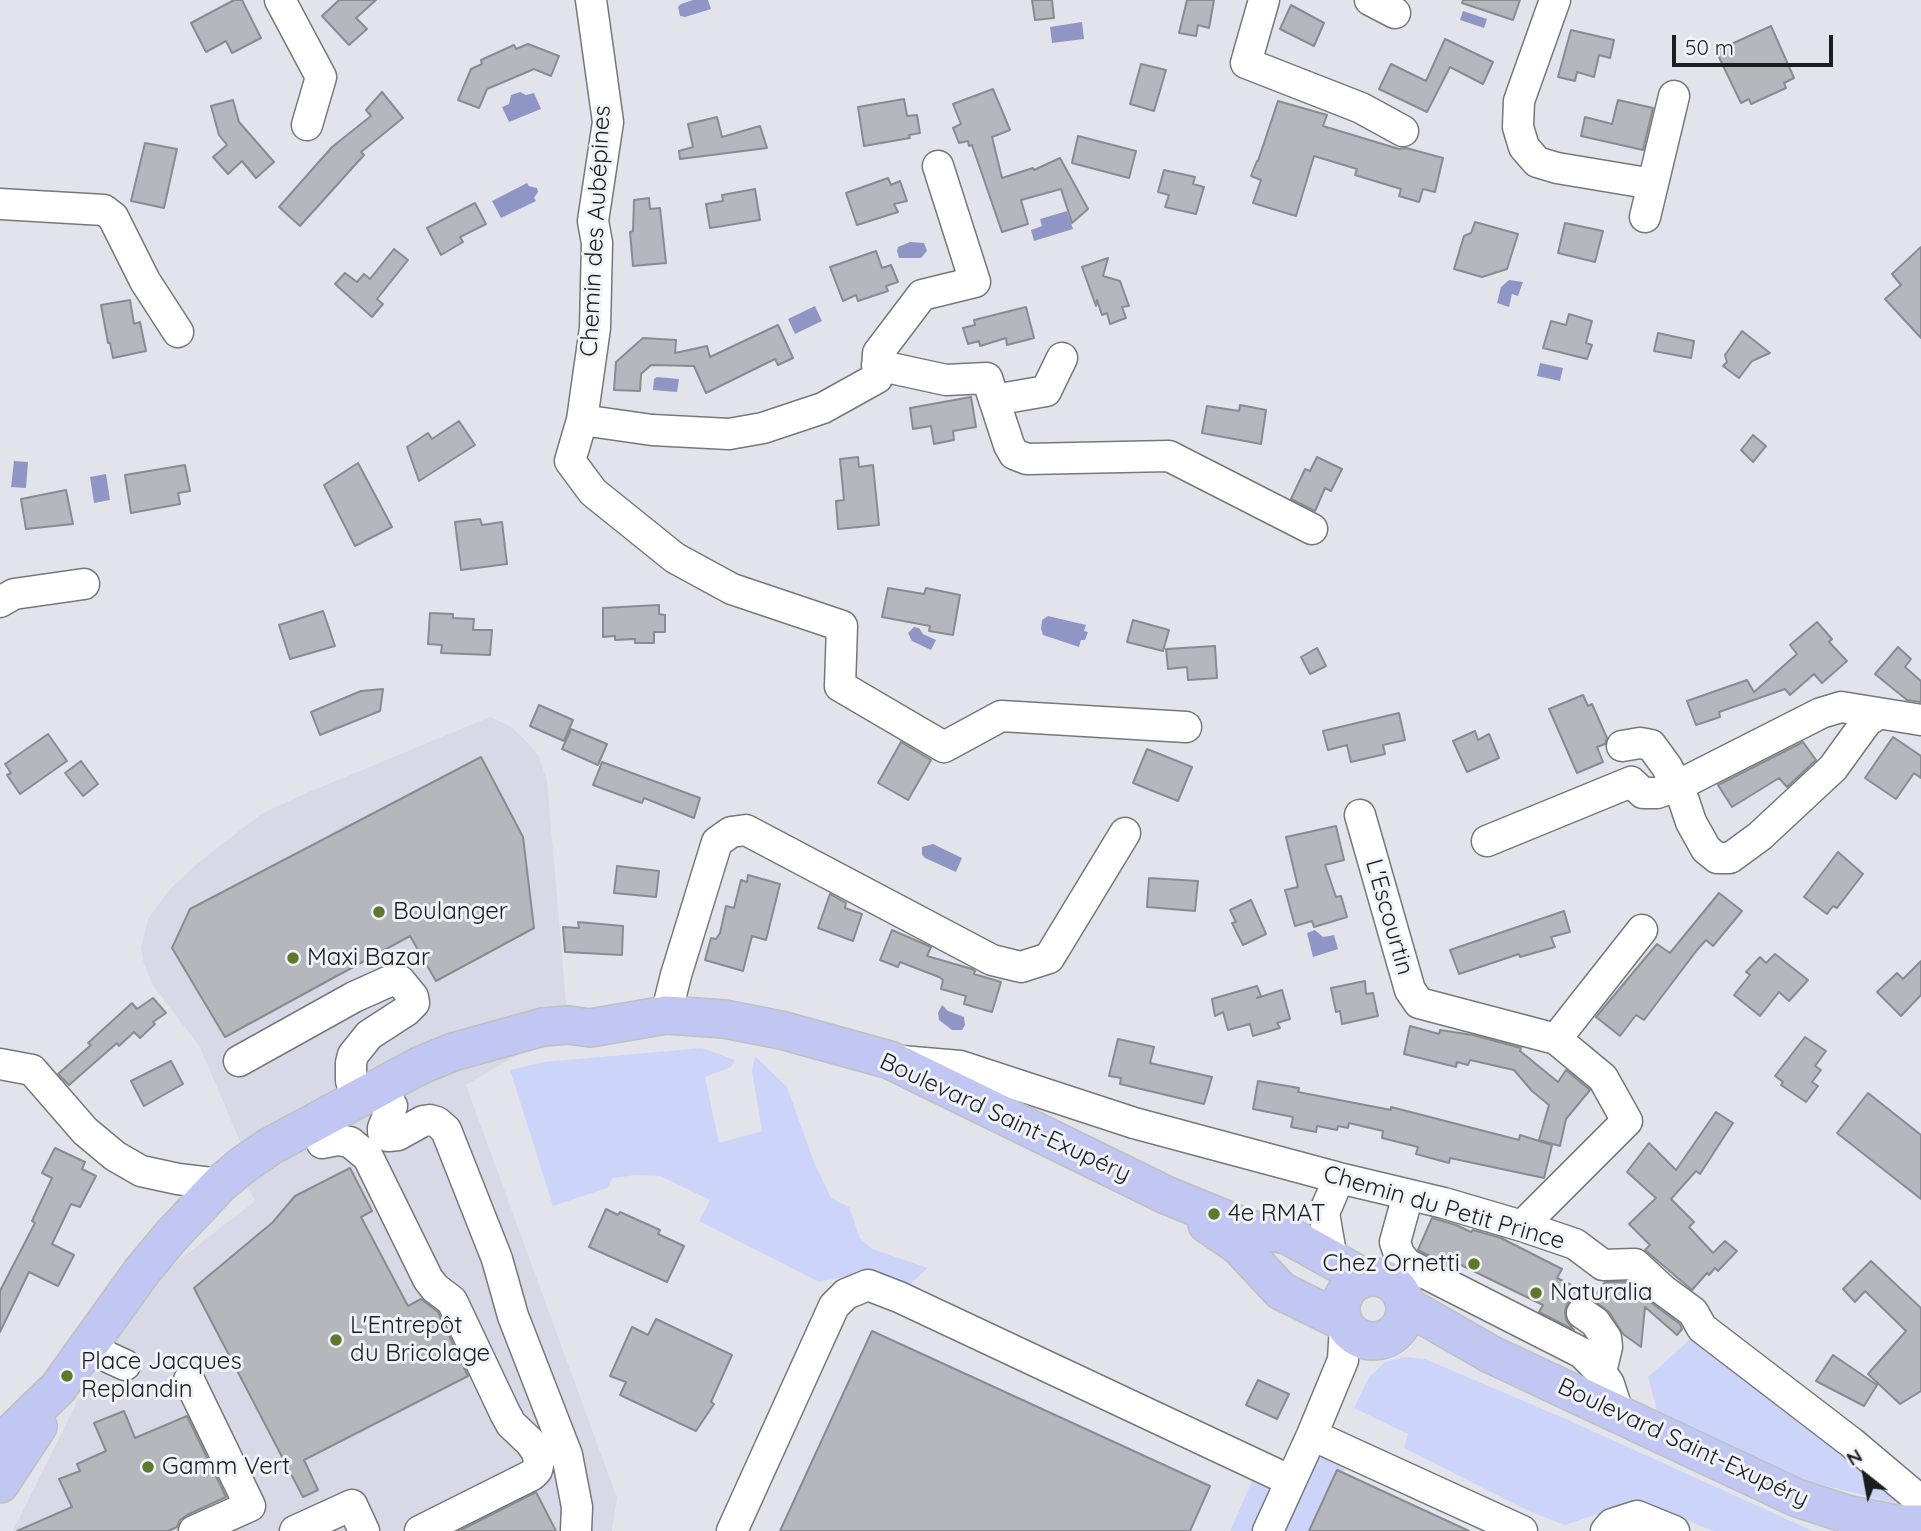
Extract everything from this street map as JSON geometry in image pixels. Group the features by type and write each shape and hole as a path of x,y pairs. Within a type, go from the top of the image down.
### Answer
{"main road":[{"name":"Boulevard Saint-Exupéry","path":"0,1444 58,1388 153,1258 220,1184 270,1146 356,1125 419,1066 453,1052 543,1027 568,1025 590,1028 666,1015 725,1019 770,1028 890,1060 1166,1195 1249,1229 1287,1235 1363,1277 1384,1278 1400,1290 1366,1331"},
{"path":"153,1258 229,1198 356,1125"},
{"name":"Boulevard Saint-Exupéry","path":"1166,1195 1240,1246 1282,1291 1366,1331 1490,1354 1797,1498 1850,1515 1895,1524 1921,1524"},
{"path":"1261,1268 1265,1252 1287,1235"},
{"path":"1363,1277 1346,1289 1340,1310 1366,1331"},
{"path":"0,1484 40,1424 58,1388"}],"street":[{"path":"280,0 321,77 307,125"},
{"name":"Chemin des Aubépines","path":"591,0 608,122 593,221 597,243 596,316 582,420 570,461 593,492 675,558 732,589 842,626 840,686 944,747 1001,716 1186,727"},
{"path":"1264,0 1246,63 1361,108 1403,131"},
{"path":"1555,0 1518,101 1518,127 1524,146 1537,162 1547,165 1653,184"},
{"path":"1645,217 1674,96"},
{"path":"582,420 652,430 729,434 763,428 823,408 877,378 878,352 922,295 975,282 939,166"},
{"path":"0,204 104,210 113,217 145,281 178,332"},
{"path":"994,400 1046,391 1062,358"},
{"path":"877,365 946,380 987,378 1009,446 1014,454 1027,459 1169,456 1312,529"},
{"path":"0,602 14,594 84,584"},
{"path":"1487,841 1631,782 1643,793 1657,793 1677,786 1821,713 1841,707 1921,720"},
{"path":"1622,746 1640,743 1651,745 1677,786 1691,822 1706,849 1717,858 1730,858 1760,836 1833,768 1867,720 1878,713"},
{"name":"L'Escourtin","path":"1360,815 1410,990 1419,1003 1556,1039 1604,1078 1628,1121 1521,1226"},
{"path":"666,1015 717,842 731,832 747,830 992,960 1021,967 1049,958 1125,833"},
{"path":"1556,1039 1642,930"},
{"path":"239,1060 354,997 392,980 400,981 413,997 414,1003 406,1011 369,1035 353,1055 350,1072 356,1125 429,1279 435,1288 452,1301 505,1413 511,1424 530,1442 539,1461 537,1470 532,1475 420,1531"},
{"name":"Chemin du Petit Prince","path":"890,1060 960,1066 1134,1123 1521,1226 1575,1244 1604,1265 1635,1264 1663,1290 1693,1312 1702,1328 1853,1443 1921,1501"},
{"path":"0,1064 32,1070 85,1131 115,1156 141,1171 220,1184"},
{"path":"356,1125 383,1128 383,1132 388,1136 398,1135 430,1120 438,1122 446,1130 497,1259 513,1315 543,1395 558,1428 572,1475 577,1507 576,1531"},
{"path":"1332,1259 1324,1213 1339,1178"},
{"path":"1408,1195 1395,1242 1399,1254 1407,1264 1582,1353 1609,1384 1619,1415"},
{"path":"1287,1235 1324,1213"},
{"path":"732,1531 834,1306 846,1294 868,1285 899,1297 1291,1481"},
{"path":"1582,1314 1595,1322 1606,1338 1607,1347 1601,1372"},
{"path":"1268,1531 1312,1435 1366,1331"},
{"path":"86,1347 125,1365"},
{"path":"189,1380 250,1506 194,1531"},
{"path":"505,1413 543,1395"},
{"path":"1312,1435 1522,1531"},
{"path":"295,1531 352,1505 364,1531"},
{"path":"1606,1531 1612,1524 1637,1516 1674,1531"}],"shaded area":[{"path":"693,0 708,0 711,9 680,16 678,7"},
{"path":"1463,11 1487,19 1484,28 1460,20"},
{"path":"1082,22 1084,39 1052,43 1050,27"},
{"path":"520,92 526,95 534,93 541,109 509,122 502,107 509,104 511,95"},
{"path":"527,183 537,188 538,192 534,198 536,201 501,218 492,201"},
{"path":"1067,211 1073,229 1034,241 1031,230 1042,226 1040,219"},
{"path":"910,242 924,243 927,251 921,258 899,258 898,247"},
{"path":"1509,280 1523,282 1518,296 1512,294 1509,307 1497,303 1501,287"},
{"path":"815,306 822,321 795,334 788,319"},
{"path":"1540,363 1563,368 1560,381 1537,376"},
{"path":"654,379 679,379 677,392 653,390"},
{"path":"14,461 28,462 26,488 11,487"},
{"path":"106,474 110,500 94,503 90,477"},
{"path":"1048,616 1086,625 1084,631 1088,632 1085,640 1081,640 1079,647 1043,635 1042,620"},
{"path":"914,627 936,640 931,650 912,641 908,633"},
{"path":"490,717 510,726 524,739 539,756 547,781 568,1025 466,1085 617,1498 612,1531 13,1531 82,1392 156,1278 255,1201 234,1160 242,1146 200,1047 154,987 144,964 141,948 148,919 170,889 199,862 261,814"},
{"path":"933,844 962,858 956,872 922,855 922,847"},
{"path":"1315,930 1323,937 1334,935 1338,949 1313,957 1307,933"},
{"path":"942,1005 948,1011 964,1017 965,1025 962,1030 952,1030 939,1020 938,1013"},
{"path":"702,1048 735,1060 731,1067 705,1077 719,1143 762,1131 752,1071 755,1056 787,1087 814,1162 831,1198 849,1207 860,1238 872,1249 928,1268 907,1287 881,1273 862,1273 819,1282 699,1221 710,1200 660,1176 613,1178 607,1188 553,1206 510,1070 544,1062"},
{"path":"1696,1334 1866,1476 1893,1489 1895,1503 1814,1483 1787,1473 1657,1411 1648,1377"},
{"path":"1405,1357 1425,1359 1566,1419 1813,1531 1713,1531 1651,1506 1634,1505 1612,1509 1565,1525 1533,1513 1404,1448 1408,1434 1354,1408 1369,1377 1385,1362"},
{"path":"1319,1450 1350,1456 1343,1473 1336,1470 1309,1531 1275,1531"},
{"path":"1258,1476 1272,1482 1252,1531 1230,1531 1252,1481"}],"building":[{"path":"234,0 242,0 261,38 232,53 226,41 206,52 191,23"},
{"path":"339,0 376,0 356,18 367,29 349,45 322,16"},
{"path":"1032,0 1052,0 1054,18 1035,20"},
{"path":"1187,0 1214,0 1209,28 1198,25 1196,36 1179,33"},
{"path":"1463,0 1520,0 1513,20 1462,3"},
{"path":"1291,5 1324,23 1314,46 1280,29"},
{"path":"1771,26 1794,78 1784,83 1786,88 1751,104 1749,99 1741,103 1716,51"},
{"path":"1571,30 1614,40 1610,58 1599,55 1594,77 1577,72 1575,81 1558,77"},
{"path":"1445,39 1493,62 1483,84 1450,67 1427,112 1379,89 1391,64 1426,81"},
{"path":"528,44 559,56 551,76 534,69 487,89 479,108 458,100 471,69 482,64 481,60 514,45 516,49"},
{"path":"1141,64 1166,70 1154,111 1130,104"},
{"path":"993,89 1010,130 992,137 1002,178 1033,168 1034,170 1060,158 1088,209 1072,223 1061,189 1021,200 1028,224 1002,232 972,145 969,146 968,141 959,143 953,128 961,124 953,104"},
{"path":"382,92 403,118 361,152 364,155 300,226 279,207 332,147 371,116 366,110"},
{"path":"904,99 907,116 917,115 920,133 909,135 910,138 864,146 858,107"},
{"path":"233,100 239,122 274,162 256,178 242,161 228,174 213,157 227,145 219,135 211,106"},
{"path":"1618,100 1653,108 1643,150 1581,136 1585,117 1612,124"},
{"path":"1278,101 1327,115 1323,126 1399,149 1406,148 1443,158 1435,192 1423,189 1419,202 1399,196 1401,189 1355,175 1357,169 1314,156 1296,216 1253,203 1261,180 1251,176"},
{"path":"717,117 722,137 760,126 767,148 680,159 679,151 693,147 688,124"},
{"path":"1078,136 1136,151 1129,178 1072,163"},
{"path":"145,143 177,149 164,208 131,201"},
{"path":"1164,170 1195,177 1193,184 1204,187 1196,214 1165,207 1169,195 1158,192"},
{"path":"888,178 891,185 900,181 907,201 894,204 898,212 857,225 846,193"},
{"path":"755,189 760,220 710,228 706,204 723,201 722,195"},
{"path":"649,198 650,209 660,208 666,263 633,266 630,232 633,231 634,200"},
{"path":"475,203 486,224 460,237 463,242 441,255 427,228"},
{"path":"1475,222 1518,234 1507,269 1482,277 1454,269 1464,236 1471,233"},
{"path":"1565,223 1603,231 1595,262 1558,253"},
{"path":"1921,247 1921,338 1885,299 1901,285 1892,274"},
{"path":"394,249 408,260 377,299 383,304 372,317 335,284 345,273 357,282 364,274 370,279"},
{"path":"876,251 882,268 891,265 898,282 886,286 888,291 858,301 856,295 843,301 830,267"},
{"path":"1108,258 1103,276 1120,281 1129,306 1122,307 1126,318 1110,324 1107,313 1102,315 1097,300 1096,306 1082,267"},
{"path":"130,300 134,324 140,322 146,351 113,358 101,305"},
{"path":"1026,307 1034,338 1007,345 1006,338 980,346 979,341 968,344 963,328 975,325 974,320"},
{"path":"1569,314 1592,321 1586,343 1592,345 1587,359 1543,348 1551,321 1566,325"},
{"path":"778,325 793,358 778,365 775,359 706,393 694,366 651,365 641,374 640,391 614,390 616,362 643,338 676,340 675,353 707,346 710,357"},
{"path":"1742,331 1770,353 1752,361 1739,378 1723,366 1727,362 1725,355"},
{"path":"1658,333 1694,341 1691,358 1654,351"},
{"path":"971,397 976,427 953,431 954,440 934,444 931,426 913,429 910,408"},
{"path":"1240,405 1266,410 1261,444 1202,433 1207,406 1239,411"},
{"path":"459,421 475,445 419,481 407,447 428,433 432,439"},
{"path":"1753,435 1766,446 1753,462 1741,450"},
{"path":"858,457 859,467 873,465 879,525 838,529 836,501 844,500 840,459"},
{"path":"1317,457 1342,469 1331,491 1325,488 1315,511 1291,499 1305,469 1310,471"},
{"path":"358,463 392,527 355,546 324,485"},
{"path":"185,465 190,491 178,493 180,504 131,513 125,475"},
{"path":"66,490 73,524 26,529 21,499"},
{"path":"480,519 482,525 502,522 507,564 461,570 455,522"},
{"path":"888,588 924,594 926,588 960,595 953,635 929,631 930,626 882,617"},
{"path":"659,605 659,614 665,615 665,632 654,632 654,643 635,643 635,639 615,640 615,636 603,637 603,608"},
{"path":"323,611 335,646 290,659 279,625"},
{"path":"430,613 453,614 453,618 474,619 473,630 492,630 490,655 441,653 442,645 428,644"},
{"path":"1133,620 1169,630 1163,651 1127,642"},
{"path":"1817,622 1832,639 1829,642 1847,661 1822,683 1814,674 1790,695 1785,689 1719,712 1720,717 1696,725 1687,701 1747,680 1754,692 1797,654 1790,645"},
{"path":"1215,646 1217,678 1188,680 1187,667 1168,669 1166,649"},
{"path":"1898,647 1911,659 1905,667 1921,681 1921,702 1907,700 1875,674"},
{"path":"1317,648 1326,666 1310,674 1301,657"},
{"path":"383,689 380,711 320,735 311,712 361,691"},
{"path":"1583,695 1588,706 1592,704 1607,738 1605,744 1597,747 1603,762 1577,773 1549,709"},
{"path":"539,705 573,720 564,741 530,726"},
{"path":"1399,713 1405,740 1383,745 1385,754 1351,762 1347,745 1328,750 1323,731"},
{"path":"571,729 607,744 598,765 562,749"},
{"path":"1475,731 1478,740 1489,734 1499,758 1467,772 1453,741"},
{"path":"48,734 67,761 20,794 7,775 11,773 5,764"},
{"path":"1893,737 1921,756 1921,778 1914,773 1896,799 1865,778"},
{"path":"901,742 931,760 908,800 878,783"},
{"path":"1803,742 1816,760 1787,787 1779,778 1732,807 1718,785"},
{"path":"1147,749 1192,767 1178,801 1133,783"},
{"path":"481,757 523,837 534,928 436,981 410,936 225,1037 172,948 190,909"},
{"path":"81,761 98,784 83,796 65,773"},
{"path":"602,762 700,798 694,818 644,798 642,803 593,785"},
{"path":"1336,826 1344,860 1325,865 1336,897 1341,896 1347,917 1314,927 1312,921 1295,926 1285,890 1298,887 1286,837"},
{"path":"1838,852 1863,874 1837,908 1833,906 1827,914 1804,897"},
{"path":"617,866 659,871 656,897 614,893"},
{"path":"748,875 780,884 766,940 752,936 743,971 705,960 711,938 716,939 720,933 726,906 734,908 741,880 747,882"},
{"path":"1149,878 1198,881 1195,911 1147,907"},
{"path":"1719,893 1742,911 1713,946 1706,940 1697,950 1644,1020 1636,1015 1620,1036 1596,1017 1657,944 1670,953"},
{"path":"830,894 846,903 845,908 862,914 853,941 818,928"},
{"path":"1251,900 1266,934 1243,945 1232,923 1236,922 1230,910"},
{"path":"1564,911 1570,932 1551,937 1555,947 1520,957 1519,954 1459,974 1450,950"},
{"path":"578,922 623,926 622,955 565,952 563,927 579,928"},
{"path":"892,930 931,947 927,956 972,969 974,974 1001,982 992,1012 964,1004 966,996 941,989 943,980 939,977 900,962 898,967 880,960"},
{"path":"1775,954 1808,980 1789,1001 1779,992 1760,1016 1734,995 1750,975 1746,972 1760,957 1766,963"},
{"path":"1921,961 1921,995 1901,1016 1877,992 1897,973 1903,979"},
{"path":"1365,981 1366,994 1373,993 1378,1016 1342,1024 1340,1011 1336,1012 1331,988"},
{"path":"1257,986 1261,996 1257,998 1282,990 1290,1019 1277,1023 1280,1028 1253,1036 1250,1024 1228,1030 1223,1012 1215,1016 1212,999"},
{"path":"153,998 166,1013 153,1022 155,1024 140,1038 134,1032 119,1046 117,1043 69,1085 58,1074 132,1003 137,1009"},
{"path":"1410,1026 1439,1034 1440,1030 1473,1035 1521,1048 1520,1051 1558,1082 1566,1070 1590,1090 1566,1119 1560,1146 1539,1140 1549,1105 1532,1091 1514,1070 1470,1060 1468,1065 1457,1062 1456,1067 1404,1054"},
{"path":"1805,1037 1826,1051 1815,1066 1821,1070 1812,1082 1818,1086 1806,1102 1781,1085 1783,1082 1775,1076"},
{"path":"1118,1039 1154,1047 1150,1063 1212,1077 1204,1104 1120,1084 1121,1078 1109,1076"},
{"path":"171,1061 183,1084 144,1106 131,1081"},
{"path":"1258,1081 1299,1088 1298,1092 1391,1110 1391,1107 1519,1140 1520,1135 1552,1145 1544,1178 1450,1158 1449,1163 1416,1154 1418,1147 1382,1138 1383,1131 1349,1123 1348,1128 1338,1126 1337,1130 1317,1126 1316,1132 1291,1127 1293,1117 1253,1109"},
{"path":"1868,1093 1921,1135 1921,1199 1837,1133"},
{"path":"1716,1112 1733,1123 1700,1174 1696,1171 1671,1199 1694,1222 1689,1227 1713,1253 1725,1241 1737,1251 1718,1271 1715,1268 1709,1275 1707,1273 1692,1290 1645,1250 1650,1245 1629,1224 1656,1198 1627,1172 1649,1143 1676,1170"},
{"path":"55,1148 85,1162 82,1169 96,1176 80,1207 71,1204 52,1244 74,1255 58,1286 29,1272 0,1332 0,1291 35,1223 32,1221 52,1178 42,1173"},
{"name":"L'Entrepôt du Bricolage","path":"350,1168 372,1211 361,1217 408,1306 421,1299 438,1312 468,1376 304,1460 318,1490 303,1497 194,1288 273,1222 295,1196"},
{"path":"606,1209 618,1215 620,1212 660,1230 658,1234 684,1246 667,1282 589,1247"},
{"path":"1432,1218 1471,1232 1473,1230 1501,1238 1562,1269 1557,1278 1592,1295 1590,1298 1575,1297 1567,1304 1566,1320 1574,1330 1539,1312 1543,1305 1459,1264 1456,1269 1418,1250"},
{"path":"1871,1261 1921,1308 1921,1391 1900,1404 1868,1374 1906,1331 1865,1291 1855,1302 1843,1289"},
{"path":"1605,1282 1628,1282 1680,1324 1682,1329 1677,1335 1645,1307 1641,1347 1623,1334 1609,1312 1592,1299"},
{"path":"656,1319 732,1355 711,1402 714,1404 696,1431 620,1395 626,1382 610,1376 632,1327 648,1335"},
{"path":"872,1331 1210,1486 1190,1531 780,1531"},
{"path":"1833,1355 1877,1385 1864,1406 1816,1381"},
{"path":"1258,1380 1289,1394 1277,1419 1246,1405"},
{"name":"Gamm Vert","path":"124,1411 135,1438 187,1416 226,1497 187,1515 180,1520 177,1527 168,1531 17,1531 72,1507 59,1479 80,1471 77,1464 106,1451 94,1423"},
{"path":"1337,1470 1469,1531 1309,1531"},
{"path":"536,1492 556,1531 459,1531"}],"place":[{"name":"Boulanger","path":"379,912"},
{"name":"Maxi Bazar","path":"293,958"},
{"name":"4e RMAT","path":"1214,1214"},
{"name":"Chez Ornetti","path":"1474,1264"},
{"name":"Naturalia","path":"1536,1293"},
{"name":"L'Entrepôt du Bricolage","path":"336,1340"},
{"name":"Place Jacques Replandin","path":"67,1376"},
{"name":"Gamm Vert","path":"148,1467"}]}
